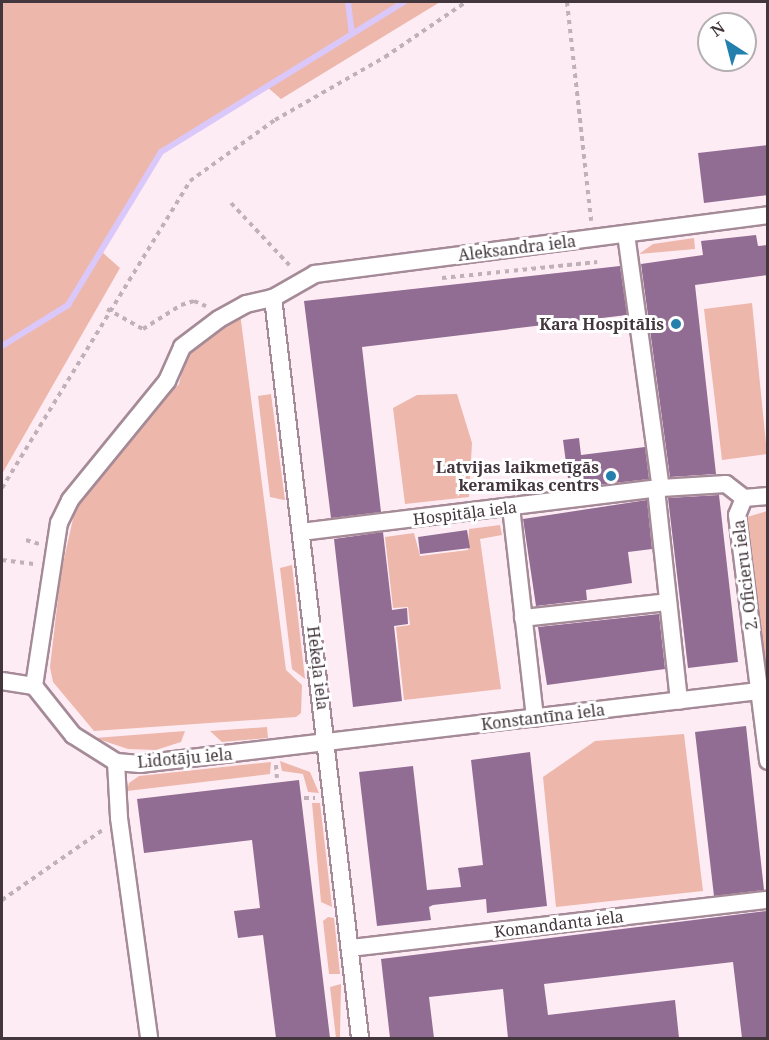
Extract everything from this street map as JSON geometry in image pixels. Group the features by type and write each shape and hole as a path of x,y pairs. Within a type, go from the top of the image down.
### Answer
{"street":[{"name":"Aleksandra iela","path":"34,686 59,523 70,500 167,381 182,347 219,319 246,304 273,298 315,274 768,215"},
{"path":"626,234 659,489 679,701"},
{"name":"Hekeļa iela","path":"273,298 360,1038"},
{"name":"Hospitāļa iela","path":"301,532 659,489 726,484 744,498"},
{"path":"744,498 768,496"},
{"name":"2. Oficieru iela","path":"744,498 737,515 768,761"},
{"path":"512,507 535,718"},
{"path":"523,618 668,602"},
{"path":"2,681 34,686"},
{"name":"Lidotāju iela","path":"34,686 73,735 116,762 140,764 327,743"},
{"name":"Konstantīna iela","path":"327,743 759,691"},
{"path":"116,762 119,818 149,1038"},
{"name":"Komandanta iela","path":"351,948 768,900"}],"path":[{"path":"2,488 108,309 190,181 209,163 385,57 466,2"},
{"path":"567,2 593,239"},
{"path":"231,203 286,258 299,282"},
{"path":"430,279 597,262"},
{"path":"108,309 143,328 194,301 219,319"},
{"path":"2,560 30,562"},
{"path":"275,761 277,778"},
{"path":"2,900 119,818"}],"shaded area":[{"path":"2,2 440,2 281,99 266,86 161,152 102,252 120,268 2,474"},
{"path":"694,238 695,249 639,254 653,244"},
{"path":"752,303 767,454 722,460 704,309"},
{"path":"240,313 286,670 302,685 301,713 296,717 94,731 53,682 50,667 61,572 75,510 102,462 179,384 186,354"},
{"path":"271,394 285,500 270,497 258,396"},
{"path":"457,394 472,443 469,497 405,504 393,408 417,395"},
{"path":"767,511 767,700 744,525 747,517"},
{"path":"500,525 502,535 480,539 501,689 404,700 396,627 410,625 408,607 393,608 385,537 414,533 420,556 468,550 469,529"},
{"path":"292,565 305,679 292,669 280,568"},
{"path":"267,727 268,738 222,742 210,731"},
{"path":"185,731 181,742 156,750 128,749 95,738"},
{"path":"684,734 703,891 556,907 543,777 595,741"},
{"path":"280,761 310,772 319,793 308,792 303,774 282,771"},
{"path":"271,762 270,774 127,791 129,783 139,776"},
{"path":"312,803 320,803 332,907 321,902"},
{"path":"328,917 334,918 340,974 329,974 323,921"},
{"path":"341,984 340,1038 336,1038 330,987"}],"building":[{"path":"768,145 768,195 704,203 698,153"},
{"name":"Kara Hospitālis","path":"756,235 758,246 768,245 768,275 695,285 716,474 670,477 641,264 703,255 701,241"},
{"path":"620,266 627,315 362,347 381,512 331,518 304,301"},
{"path":"579,438 581,455 645,447 649,479 580,487 579,477 568,478 563,440"},
{"path":"719,495 738,662 688,668 668,498"},
{"path":"647,500 652,549 628,552 632,583 586,590 587,600 536,606 523,519"},
{"path":"467,530 470,548 420,554 418,537"},
{"path":"383,532 392,610 407,608 408,624 394,626 402,701 353,707 334,539"},
{"path":"659,614 665,669 547,685 538,627"},
{"path":"746,726 764,890 714,896 695,732"},
{"path":"530,752 547,906 487,913 486,899 433,905 429,907 431,920 377,926 359,772 413,766 427,890 461,887 458,868 483,865 471,760"},
{"path":"299,780 330,1038 276,1038 263,935 238,938 234,911 260,908 252,840 144,853 137,799"},
{"path":"767,911 768,1038 742,1038 733,962 544,984 548,1015 675,1000 679,1038 508,1038 503,989 429,997 434,1038 390,1038 381,959"}],"waterway":[{"path":"348,2 352,33"},
{"path":"2,346 68,305 161,152 404,2"}],"place":[{"name":"Kara Hospitālis","path":"676,324"},
{"name":"Latvijas laikmetīgās keramikas centrs","path":"611,476"}]}
